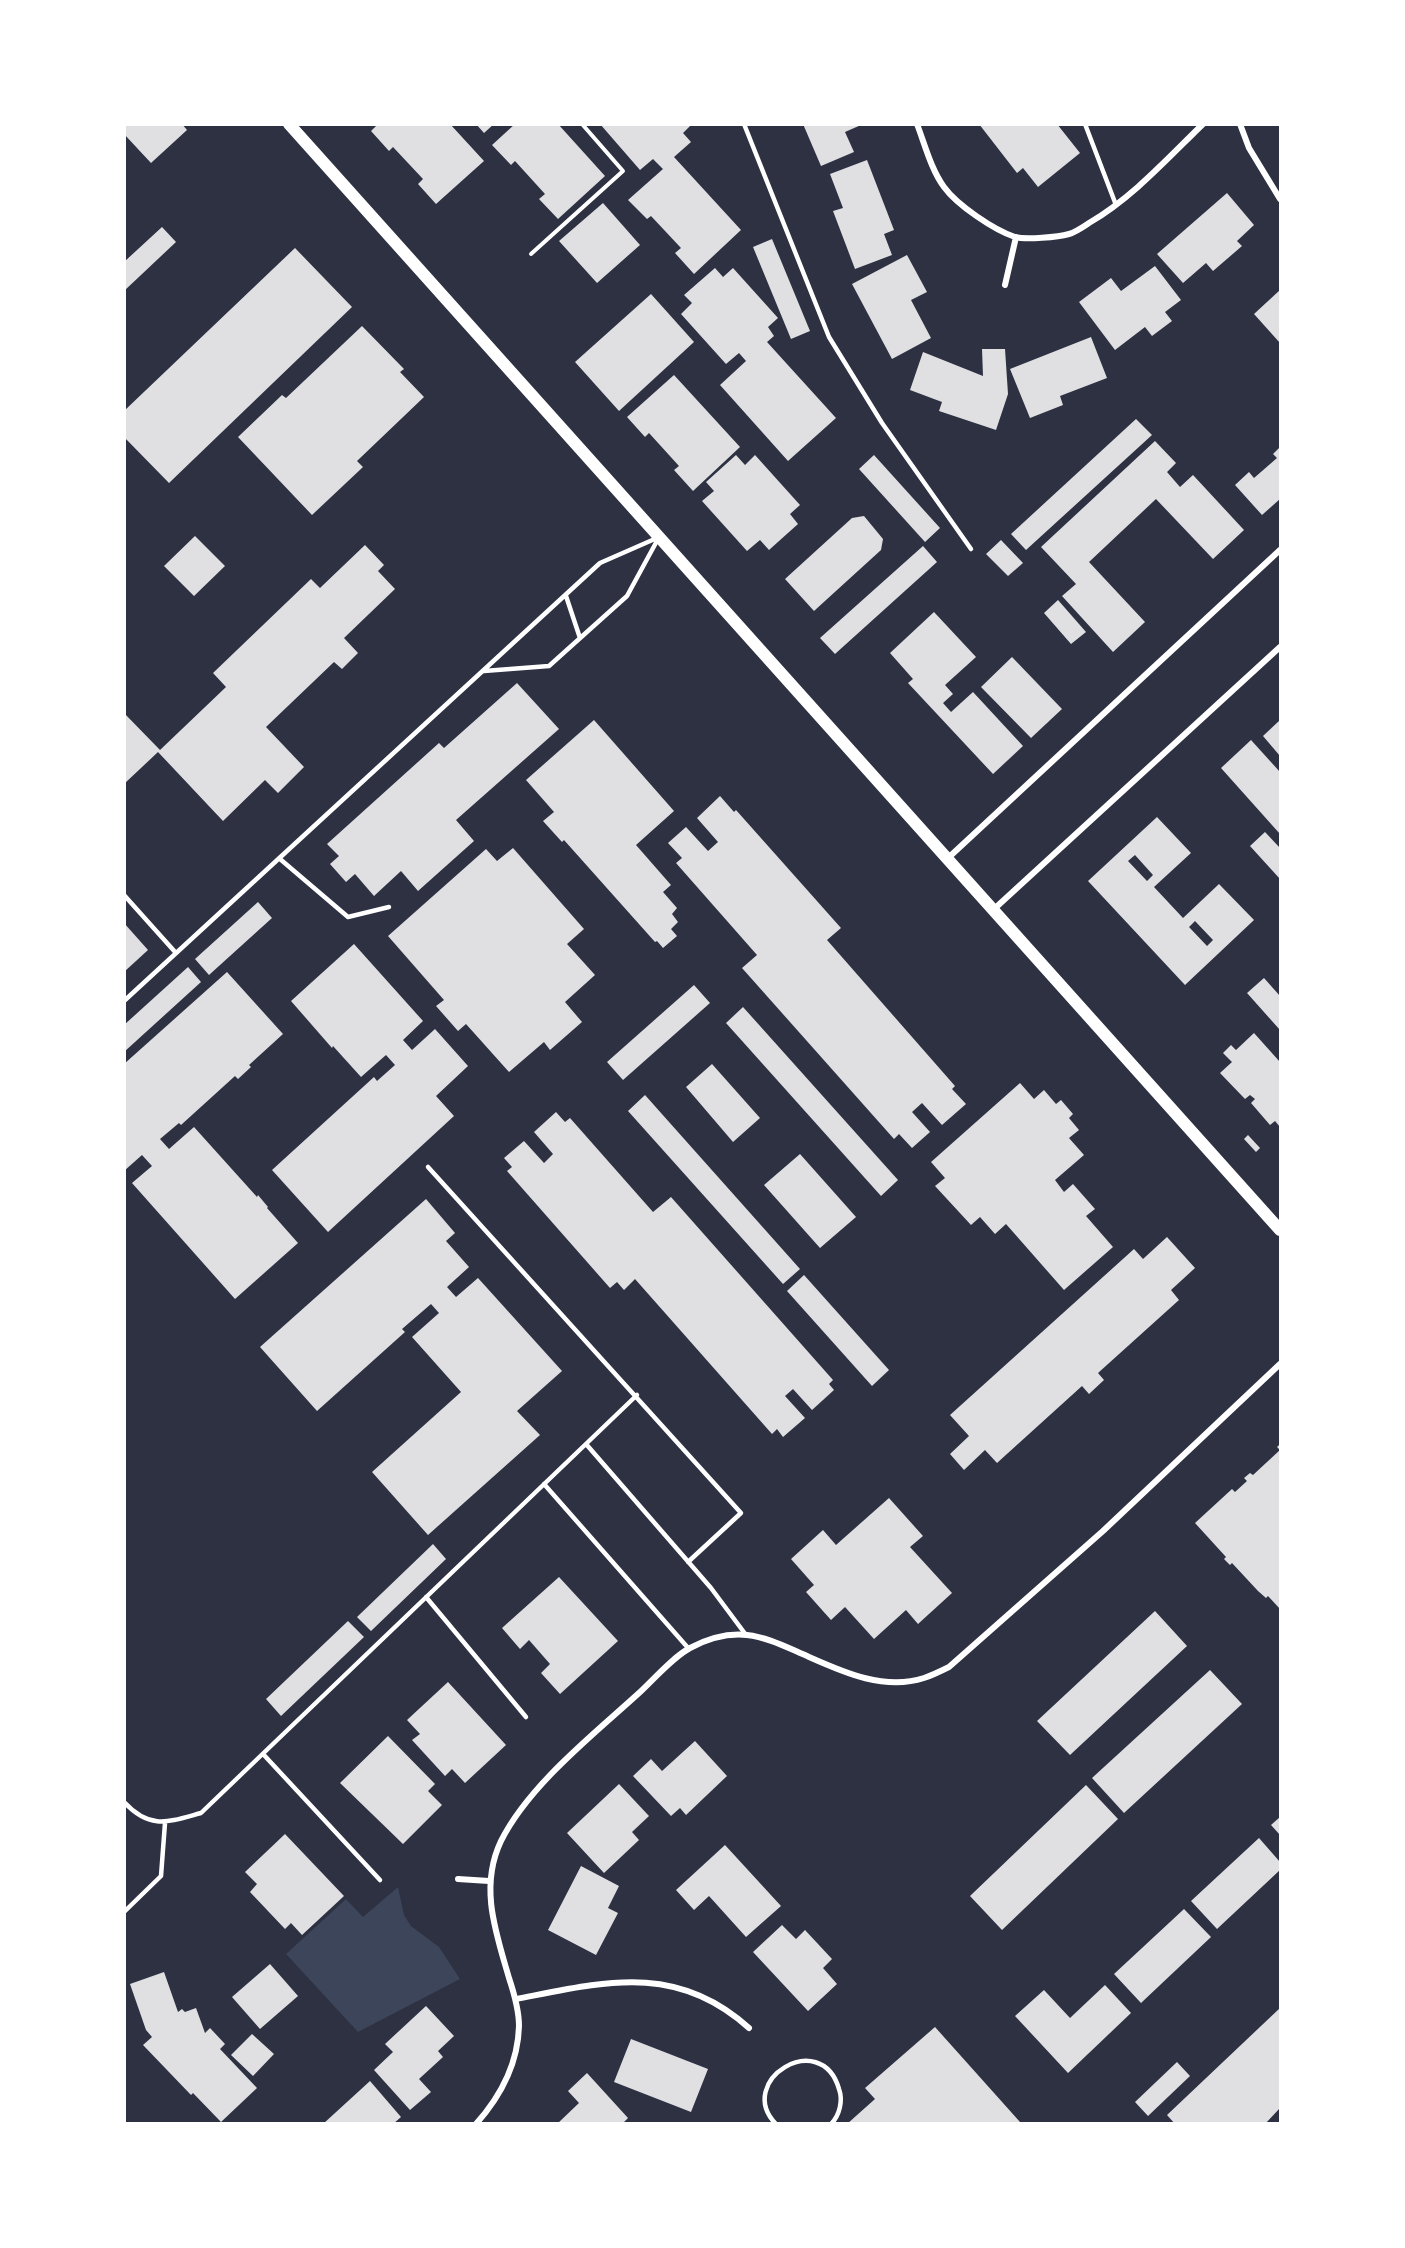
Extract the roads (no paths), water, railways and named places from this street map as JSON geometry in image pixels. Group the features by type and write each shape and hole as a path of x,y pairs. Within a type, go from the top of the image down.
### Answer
{"main road":[{"path":"289,124 1281,1230"}],"street":[{"path":"917,124 932,164 944,187 961,205 986,222 1016,237 1070,234 1116,205 1203,124"},
{"path":"1240,124 1249,148 1281,199"},
{"path":"1005,285 1016,237"},
{"path":"947,859 1281,550"},
{"path":"993,910 1281,647"},
{"path":"476,2124 501,2090 515,2059 519,2026 516,1999 491,1913 489,1881 500,1843 536,1790 688,1649 716,1638 746,1635 770,1640 846,1672 872,1680 898,1682 923,1678 949,1667 969,1652 1103,1531 1281,1364"},
{"path":"458,1879 489,1881"},
{"path":"516,1999 601,1983 669,1984 699,1994 725,2008 749,2028"}],"lane":[{"path":"744,124 828,337 882,423 971,549"},
{"path":"1085,124 1116,205"},
{"path":"125,999 600,563 659,537"},
{"path":"484,671 549,666 627,596 659,537"},
{"path":"566,596 580,638"},
{"path":"279,859 348,917 389,907"},
{"path":"124,896 176,953"},
{"path":"428,1167 637,1395 741,1513 688,1562"},
{"path":"124,1802 137,1815 165,1823 201,1813 637,1395"},
{"path":"586,1444 688,1562 746,1635"},
{"path":"544,1484 688,1649"},
{"path":"426,1597 526,1717"},
{"path":"262,1754 380,1880"},
{"path":"124,1912 161,1876 165,1823"},
{"path":"767,2124 774,2121 766,2105 766,2091 772,2077 783,2067 797,2061 811,2061 825,2067 835,2078 840,2091 840,2106 831,2124"}]}
